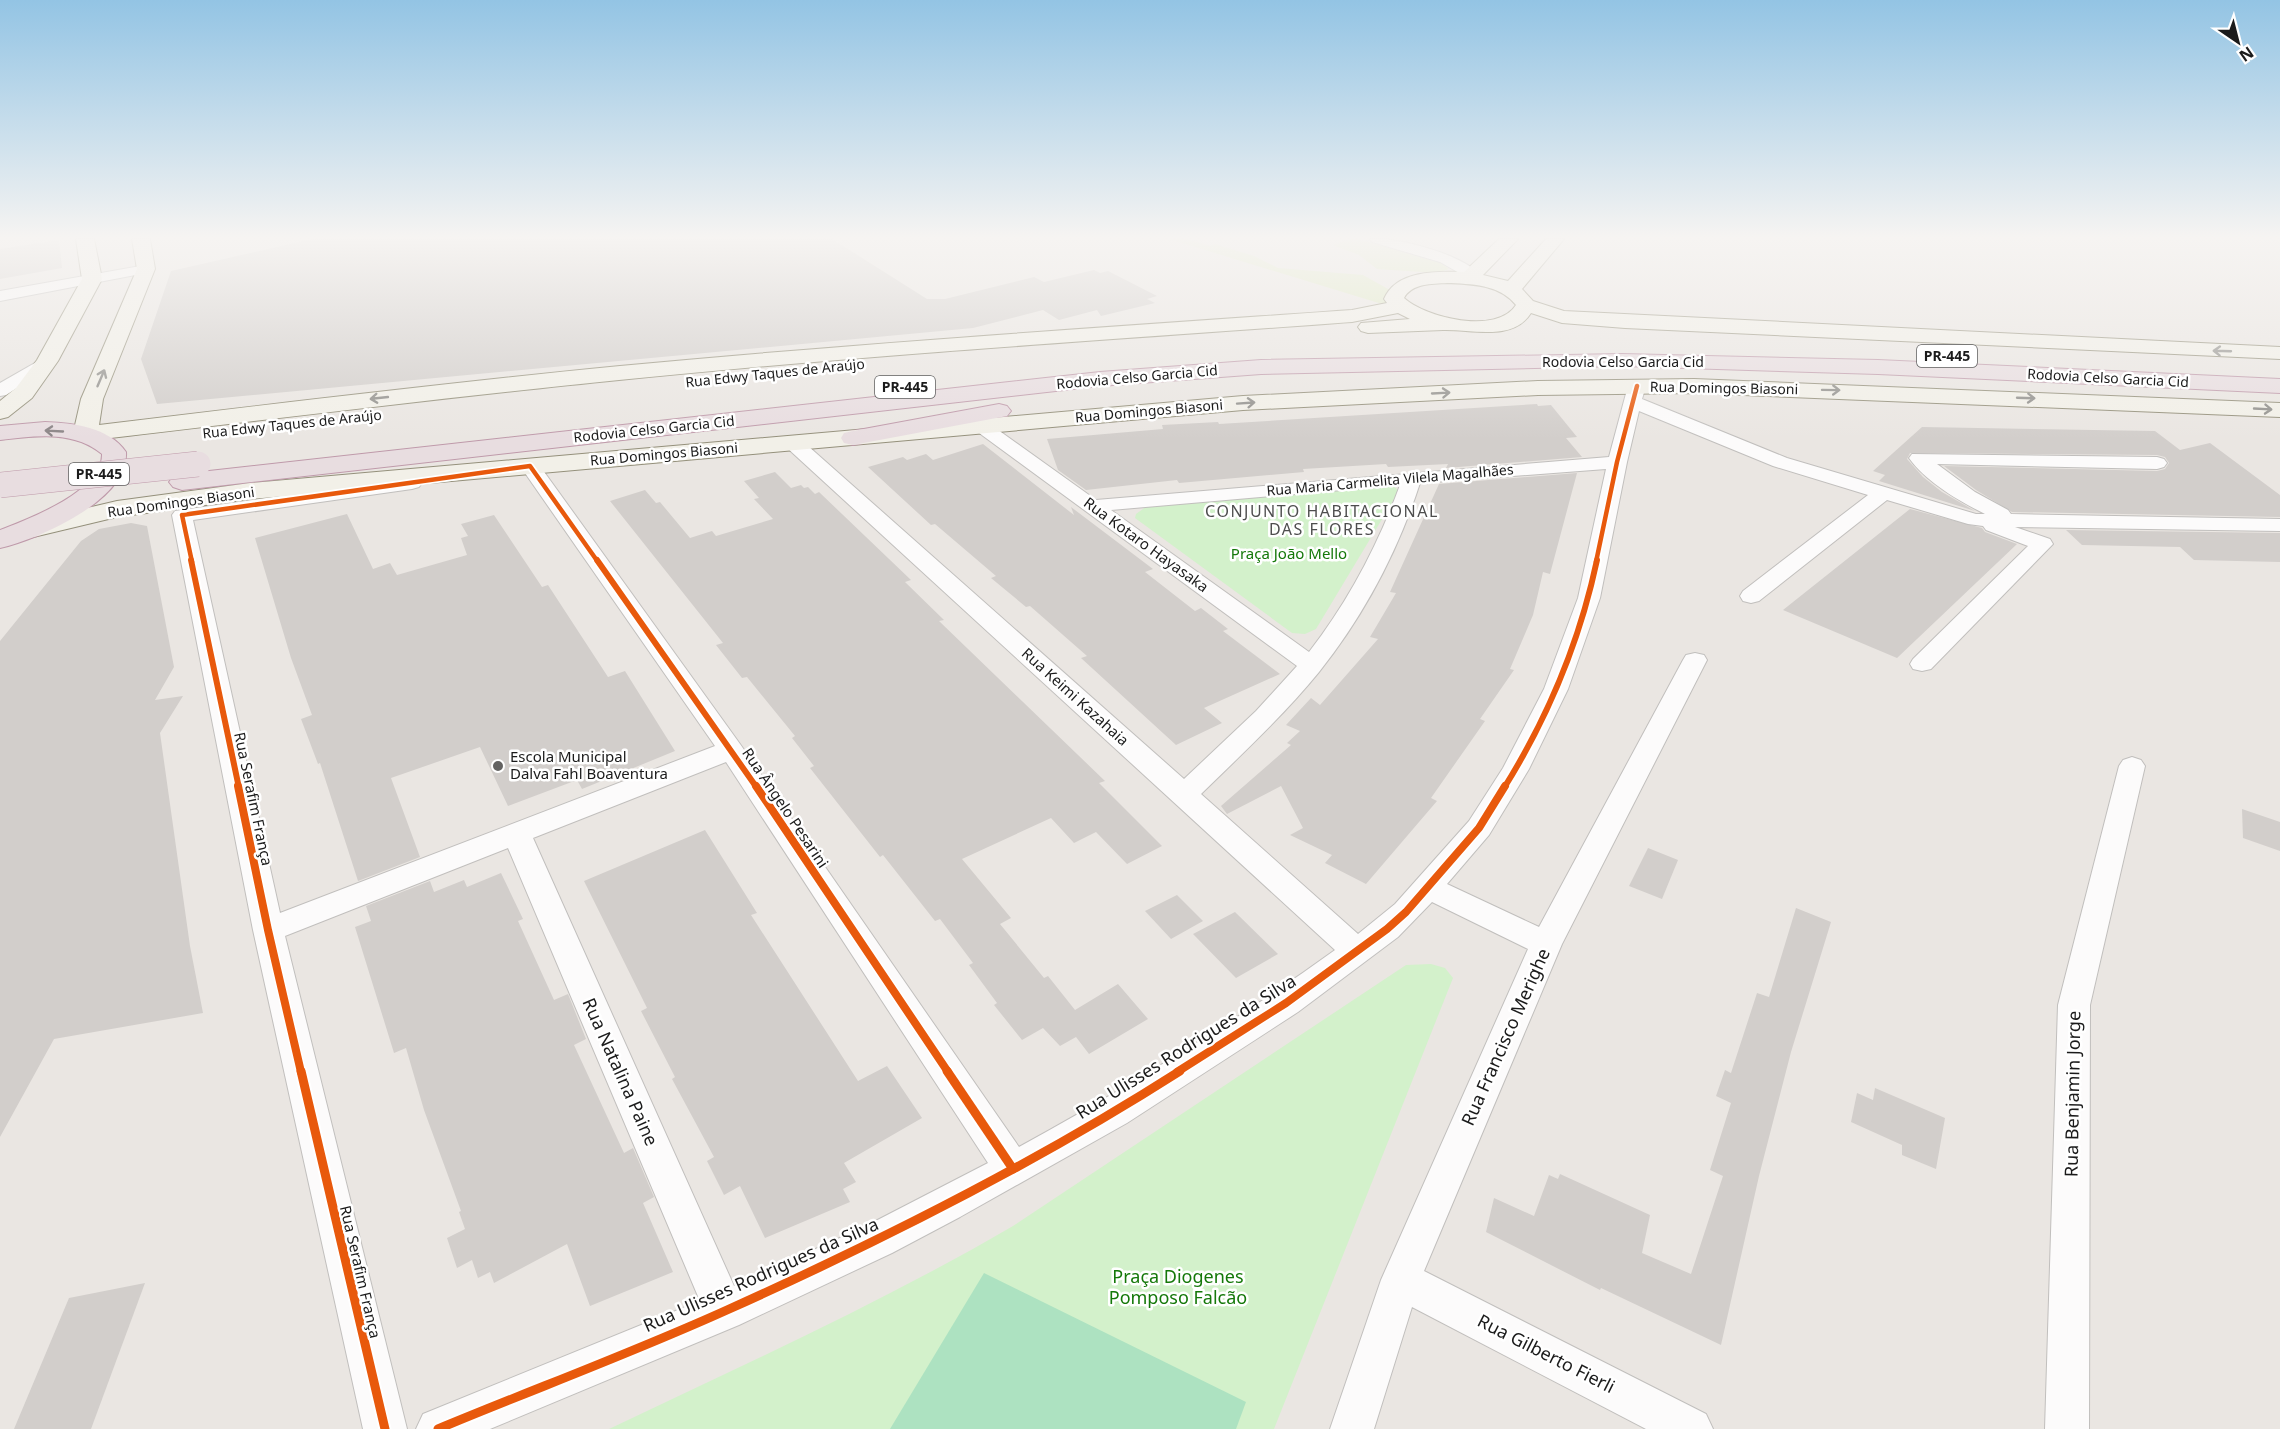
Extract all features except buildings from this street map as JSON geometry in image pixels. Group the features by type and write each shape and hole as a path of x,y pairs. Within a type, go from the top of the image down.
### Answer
{"highway":[{"name":"Rodovia Celso Garcia Cid","path":"0,501 190,473 1075,368 1265,350 1614,349 1904,354 2280,372"},
{"name":"Rodovia Celso Garcia Cid","path":"0,485 190,473 1100,379 1261,366 1645,361 1878,367 2280,386"},
{"path":"853,438 1261,366"},
{"path":"0,433 56,430 85,434 104,441 114,452 114,465 106,480 87,497 12,536"}],"main road":[{"path":"0,412 24,393 47,361 77,306"},
{"path":"85,434 92,399 131,306"},
{"path":"1399,307 1425,320 1443,324 1484,326 1516,319 1525,312 1526,306"},
{"path":"1528,306 1562,317 1625,322 2280,353"},
{"name":"Rua Edwy Taques de Araújo","path":"85,434 375,399 620,374 853,352 1352,316 1399,307"},
{"name":"Rua Edwy Taques de Araújo","path":"109,447 216,432 871,363 1246,333 1443,324"},
{"name":"Rua Domingos Biasoni","path":"12,536 117,509 250,491 1243,403 1538,388 1635,394 1694,386 2280,410"}],"street":[{"path":"0,391 47,361"},
{"path":"1635,394 1780,462 1975,520 2042,544 1922,664"},
{"name":"Rua Ulisses Rodrigues da Silva","path":"438,1429 724,1311 878,1240 1013,1169 1125,1106 1286,1003 1358,951 1406,912 1479,828 1499,798 1556,690 1589,598 1617,462 1635,394"},
{"name":"Rua Kotaro Hayasaka","path":"981,426 1311,665"},
{"name":"Rua Keimi Kazahaia","path":"792,442 1358,951"},
{"path":"2014,520 1956,491 1942,481 1919,458 2157,463"},
{"name":"Rua Maria Carmelita Vilela Magalhães","path":"1092,507 1412,477 1617,462"},
{"name":"Rua Ângelo Pesarini","path":"530,466 731,750 1013,1169"},
{"name":"Rua Serafim França","path":"385,1429 268,930 182,515 530,466"},
{"path":"1184,795 1281,699 1311,665 1344,617 1378,559 1412,477"},
{"path":"1751,596 1883,493"},
{"path":"1975,520 2280,525"},
{"name":"Rua Francisco Merighe","path":"1352,1429 1401,1280 1546,944 1695,660"},
{"path":"268,930 731,750"},
{"name":"Rua Benjamin Jorge","path":"2067,1429 2074,1005 2132,766"},
{"name":"Rua Natalina Paine","path":"516,834 724,1311"},
{"path":"1428,887 1546,944"},
{"name":"Rua Gilberto Fierli","path":"1401,1280 1691,1429"}],"green space":[{"name":"Praça João Mello","path":"1390,483 1399,491 1316,629 1305,634 1292,633 1135,518 1136,514 1147,506"},
{"name":"Praça Diogenes Pomposo Falcão","path":"1431,964 1445,968 1453,978 1274,1429 609,1429 813,1332 964,1254 1013,1226 1406,965"},
{"path":"984,1273 1246,1402 1236,1429 890,1429"}],"cycle path":[{"path":"438,1429 725,1311 878,1240 947,1205 1115,1112 1286,1003 1387,929 1406,912 1479,828 1516,769 1556,689 1589,598 1617,462 1637,386"},
{"path":"385,1429 268,930 182,515 530,466 731,750 1013,1169"}],"place":[{"name":"Escola Municipal Dalva Fahl Boaventura","path":"498,766"}],"district":[{"name":"CONJUNTO HABITACIONAL DAS FLORES","path":"1322,520"}]}
